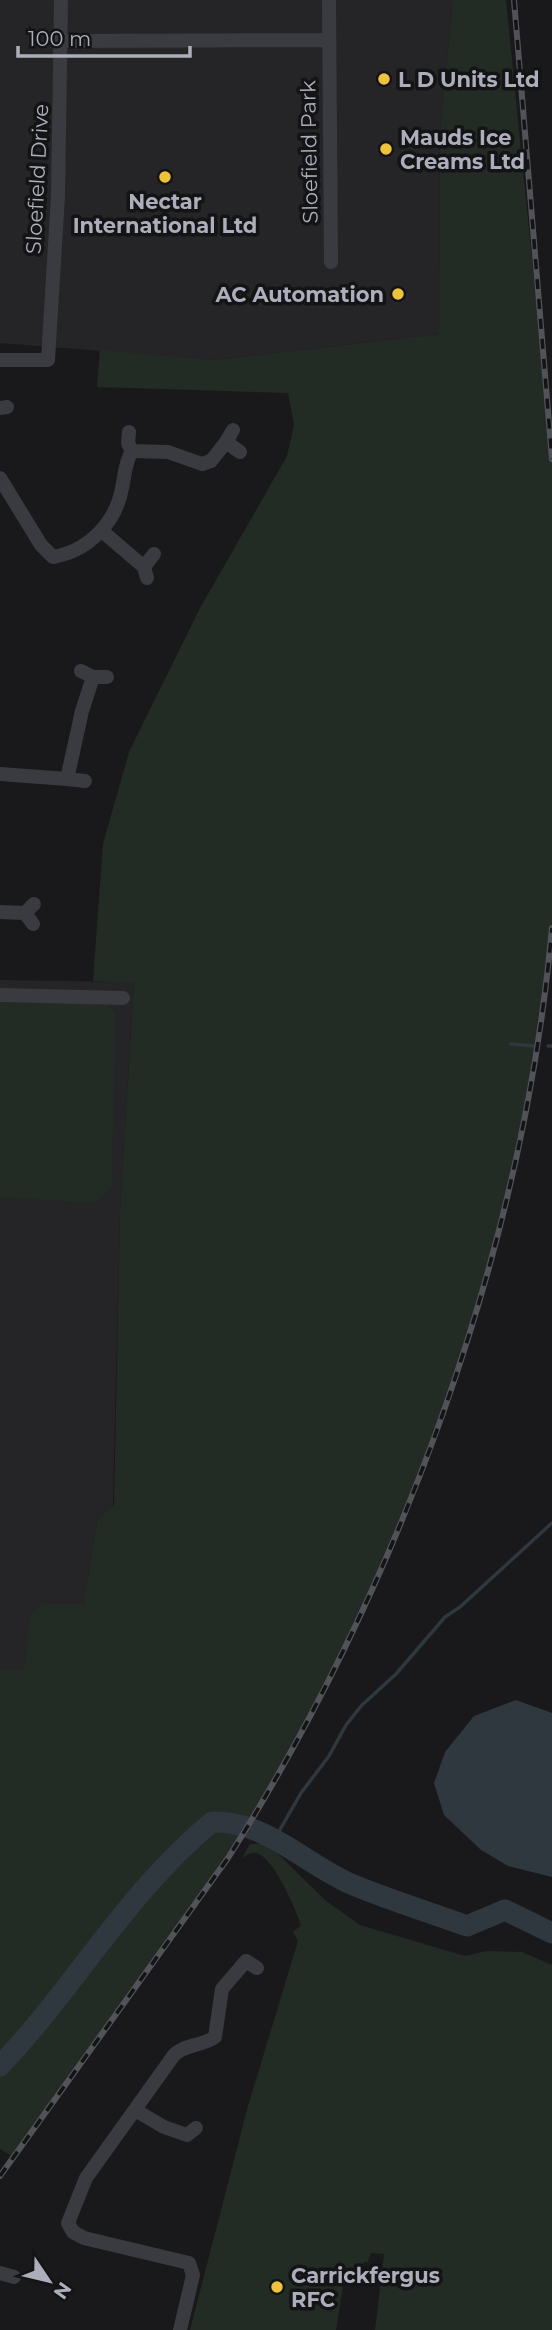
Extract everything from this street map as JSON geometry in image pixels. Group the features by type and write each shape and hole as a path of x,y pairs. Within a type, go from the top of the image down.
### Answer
{"street":[{"name":"Sloefield Drive","path":"0,360 48,360 58,196 61,0"},
{"name":"Sloefield Park","path":"329,0 331,262"},
{"path":"62,41 329,40"},
{"path":"129,432 128,443 132,451"},
{"path":"1,482 41,545 53,557 67,553 102,531 117,506 126,463 132,451 140,449 168,452 202,464 211,461 230,436 240,452"},
{"path":"102,531 146,573 154,554"},
{"path":"67,779 82,711 94,675"},
{"path":"0,774 85,781"},
{"path":"0,912 31,914"},
{"path":"0,995 123,998"},
{"path":"180,2330 193,2275 189,2263 84,2238 75,2234 69,2226 74,2205 86,2178 177,2052 205,2043 215,2036 222,1989 247,1961"},
{"path":"135,2110 164,2127 188,2136"}],"shaded area":[{"path":"0,0 453,0 440,130 439,334 215,360 0,343"},
{"path":"453,0 506,0 552,459 552,928 542,1010 514,1161 496,1240 470,1331 393,1541 344,1649 258,1811 228,1858 13,2157 0,2149 0,1670 24,1670 31,1613 43,1604 84,1604 97,1520 114,1505 120,1211 134,983 93,981 103,844 129,752 200,608 287,456 294,425 288,393 97,387 100,350 215,360 439,334 440,130"},
{"path":"0,980 134,982 120,1211 113,1506 97,1520 59,1767 0,1775"},
{"path":"0,1002 105,1003 115,1013 112,1187 96,1203 0,1197"},
{"path":"516,1700 552,1713 552,1877 508,1866 481,1850 444,1815 434,1783 445,1752 474,1716"},
{"path":"267,1843 325,1900 360,1925 465,1956 487,1951 522,1952 552,1965 552,2330 375,2330 384,2254 371,2253 368,2262 364,2262 363,2271 345,2274 336,2330 190,2330 248,2106 298,1941 293,1932 301,1925 282,1882 267,1860 252,1853 242,1858 250,1844"}],"waterway":[{"path":"511,1044 535,1046"},
{"path":"274,1840 301,1793 362,1705 396,1674 445,1617 460,1607 552,1523"},
{"path":"0,2066 53,2005 154,1878 212,1822 250,1828 267,1835 351,1884 467,1926 505,1910 552,1933"}],"railway":[{"path":"514,0 552,459"},
{"path":"0,2176 228,1858 290,1753 347,1643 398,1529 444,1411 482,1292 513,1171 537,1049 552,928"}],"place":[{"name":"L D Units Ltd","path":"384,79"},
{"name":"Mauds Ice Creams Ltd","path":"386,149"},
{"name":"Nectar International Ltd","path":"165,177"},
{"name":"AC Automation","path":"398,294"},
{"name":"Carrickfergus RFC","path":"277,2287"}]}
